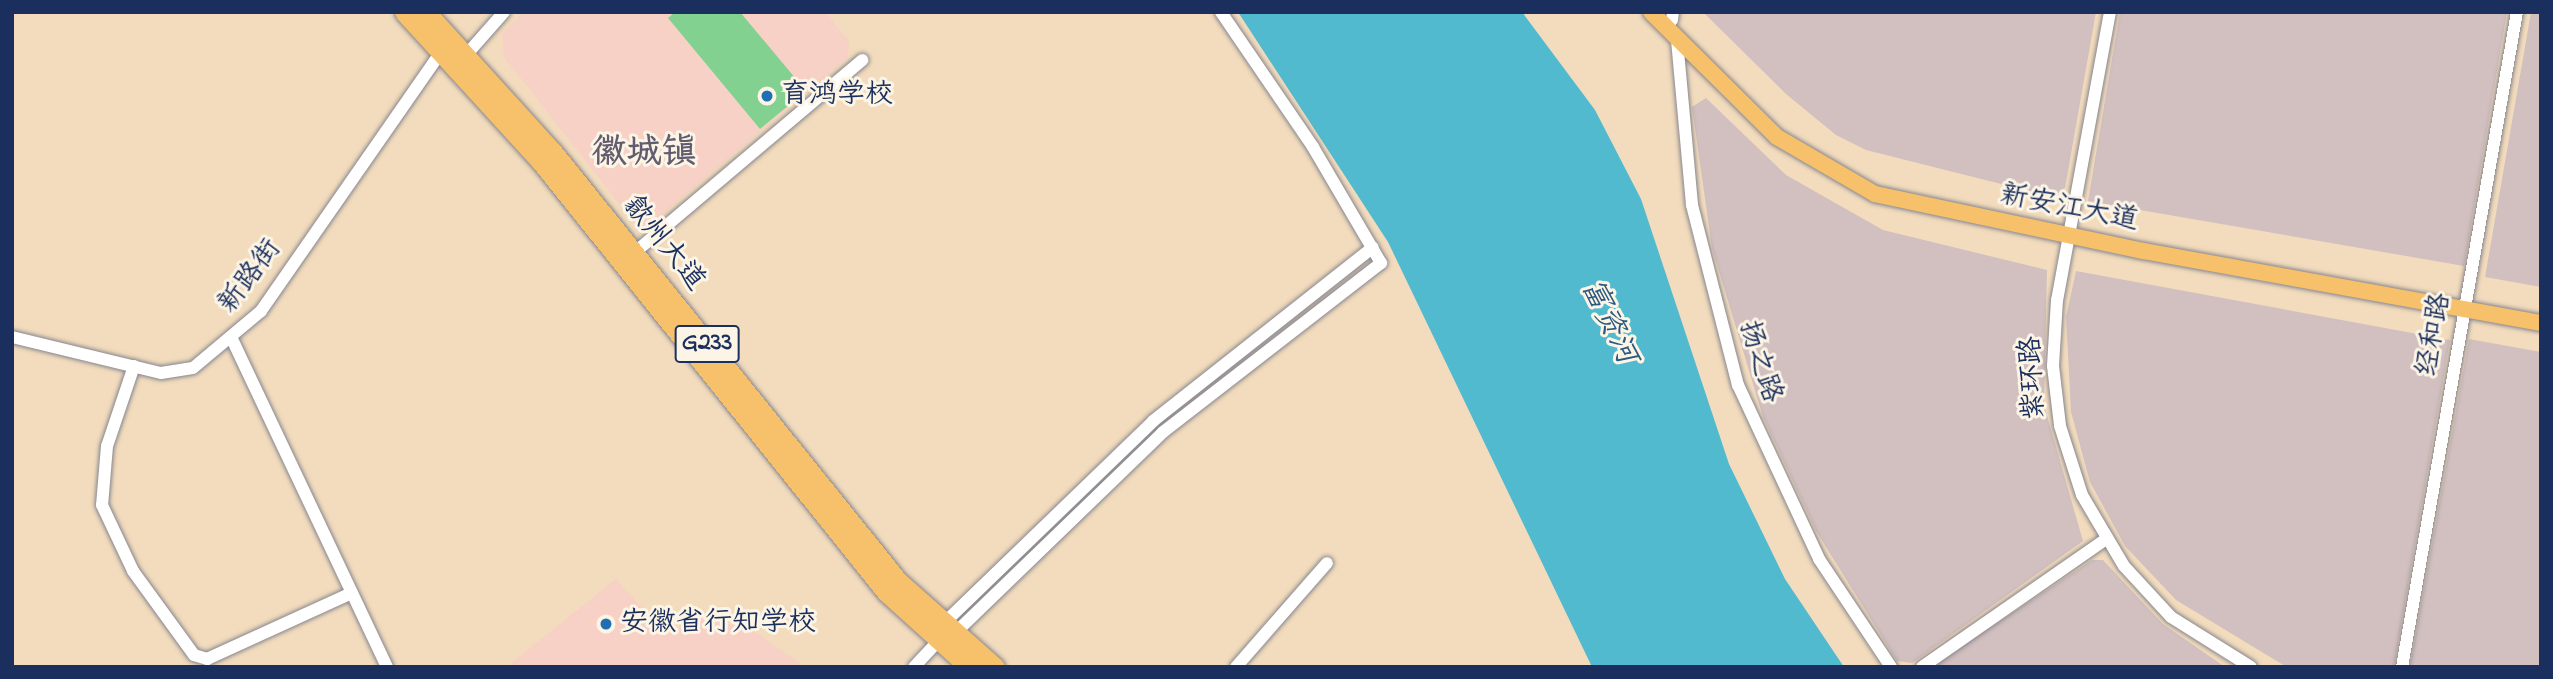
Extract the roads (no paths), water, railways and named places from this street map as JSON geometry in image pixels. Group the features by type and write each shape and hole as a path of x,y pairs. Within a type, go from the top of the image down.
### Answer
{"highway":[{"name":"歙州大道","path":"404,12 541,162 872,575 941,637 995,667"},
{"name":"歙州大道","path":"426,12 467,54 634,253 941,637 968,667"}],"main road":[{"name":"新安江大道","path":"1651,12 1762,125 1840,179 1911,205 2069,231 2466,304 2541,313"},
{"name":"新安江大道","path":"1670,15 1768,117 1845,170 1913,195 2069,231"},
{"name":"新安江大道","path":"2466,304 2541,323"}],"street":[{"path":"467,54 504,12"},
{"path":"941,637 1163,432 1381,263 1221,12"},
{"name":"紫环路","path":"2109,12 2054,323 2056,398 2074,475 2106,539 2171,617 2251,667"},
{"name":"经和路","path":"2402,667 2517,12"},
{"name":"扬之路","path":"1677,40 1692,205 1738,385 1814,549 1891,667"},
{"name":"新路街","path":"12,337 134,366 185,371 232,339 261,311 442,51"},
{"path":"634,253 862,60"},
{"path":"914,667 1153,421 1373,247"},
{"path":"232,339 387,667"},
{"path":"134,366 109,437 102,505 133,570 194,655 207,659 352,593"},
{"path":"1922,667 2106,539"},
{"path":"1236,667 1327,563"}],"water":[{"name":"富资河","path":"1238,12 1522,12 1595,110 1641,199 1729,464 1785,579 1844,667 1592,667 1388,242"}],"place":[{"name":"育鸿学校","path":"767,96"},
{"name":"安徽省行知学校","path":"606,624"}],"district":[{"name":"徽城镇","path":"644,154"}]}
